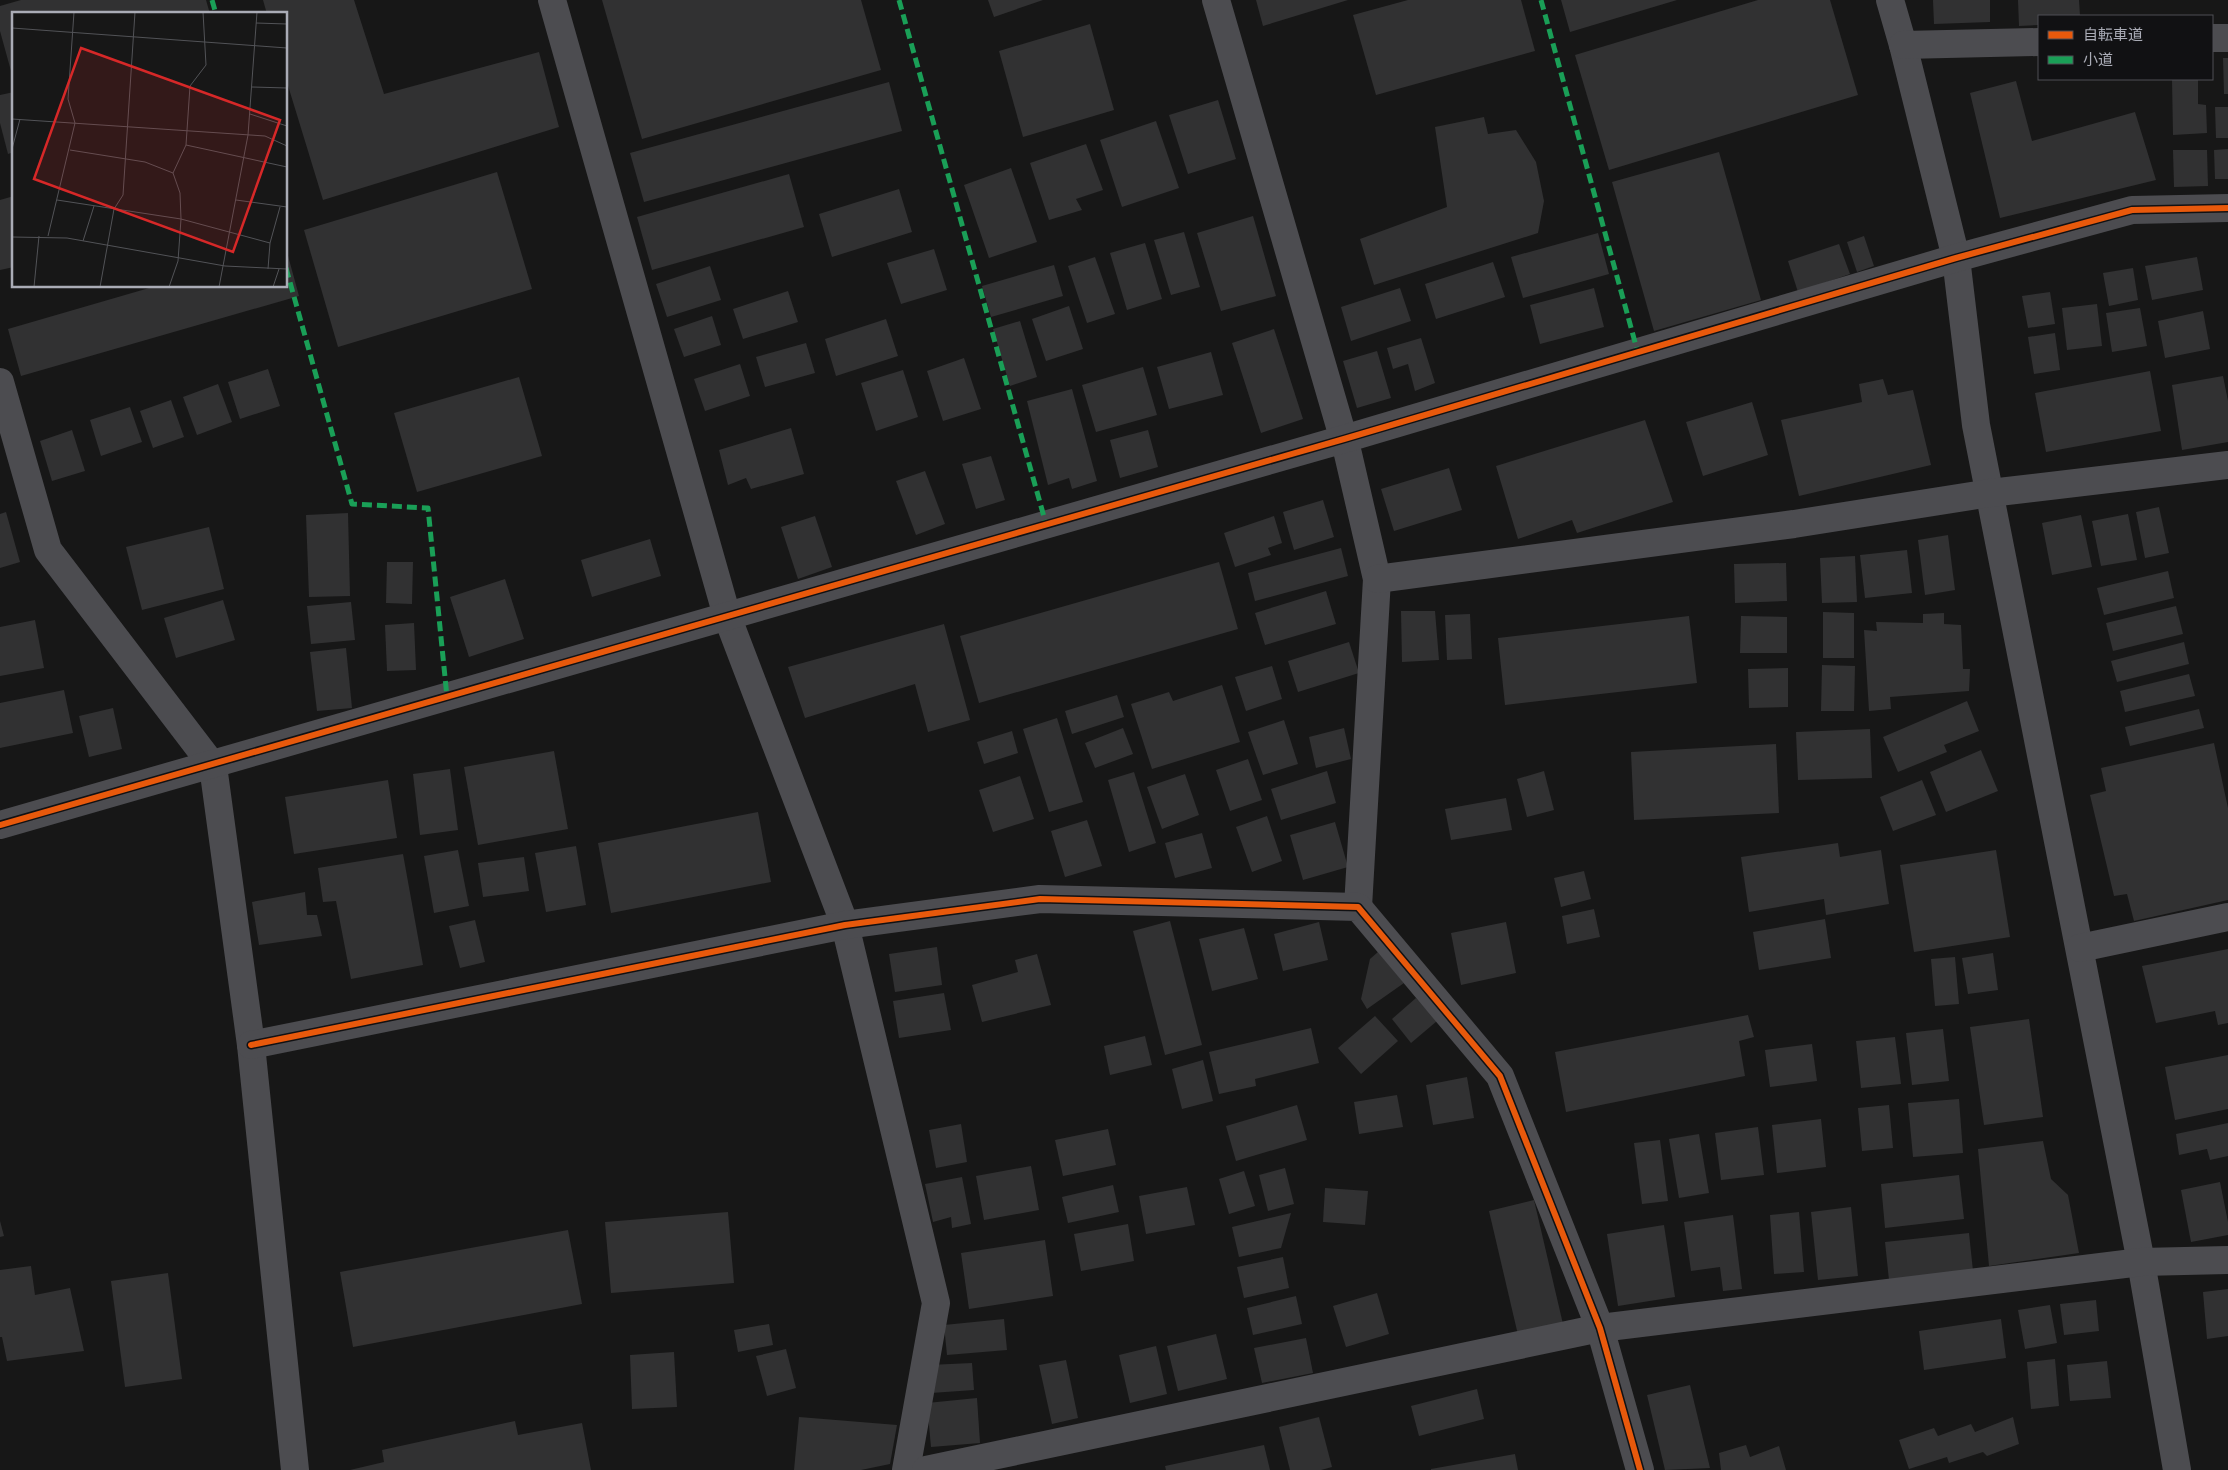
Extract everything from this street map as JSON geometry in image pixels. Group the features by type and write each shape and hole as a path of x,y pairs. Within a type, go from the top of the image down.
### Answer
{"street":[{"path":"552,0 727,616 845,925 936,1304 906,1470"},
{"path":"1216,0 1344,439 1377,579 1358,907 1500,1076 1600,1328 1640,1470"},
{"path":"1890,0 1956,258 1976,425 2141,1262 2177,1470"},
{"path":"2213,38 2228,38"},
{"path":"1903,45 2038,42"},
{"path":"0,825 213,766 1344,439 1956,258 2132,210 2228,208"},
{"path":"0,382 48,550 213,766 251,1045 296,1470"},
{"path":"1377,579 1794,524 1990,493 2228,465"},
{"path":"251,1045 845,925 1040,900 1358,907"},
{"path":"2080,948 2228,917"},
{"path":"926,1470 1600,1328 2141,1262 2228,1260"}],"building":[{"path":"21,0 206,0 209,12 12,12 11,71 0,31 0,6"},
{"path":"263,0 354,0 384,94 539,52 559,127 323,200 288,86 288,12 266,12"},
{"path":"602,0 861,0 881,70 642,139"},
{"path":"988,0 1043,0 994,17"},
{"path":"1256,0 1348,0 1263,26"},
{"path":"1408,0 1521,0 1535,51 1376,95 1353,15"},
{"path":"1561,0 1677,0 1570,32"},
{"path":"1758,0 1830,0 1858,95 1609,170 1575,55"},
{"path":"1933,0 1990,0 1990,22 1934,24"},
{"path":"2018,0 2079,0 2080,15 2038,15 2038,25 2019,26"},
{"path":"1090,24 1114,110 1023,137 999,51"},
{"path":"2223,58 2228,58 2228,94 2224,94"},
{"path":"2172,80 2198,80 2198,104 2206,105 2207,133 2173,135"},
{"path":"2016,81 2032,141 2135,112 2156,180 2000,218 1970,93"},
{"path":"889,82 902,131 644,202 630,153"},
{"path":"12,92 12,153 8,154 0,123 0,95"},
{"path":"1218,100 1236,159 1188,174 1169,115"},
{"path":"2215,107 2228,107 2228,138 2216,138"},
{"path":"1484,117 1488,134 1516,130 1536,162 1544,201 1538,233 1374,285 1360,239 1447,207 1435,127"},
{"path":"1156,121 1179,188 1122,207 1100,140"},
{"path":"1086,144 1103,190 1076,199 1082,210 1049,220 1030,163"},
{"path":"2228,149 2228,179 2215,179 2214,150"},
{"path":"2173,150 2207,150 2208,186 2174,187"},
{"path":"1719,152 1761,300 1654,331 1612,182"},
{"path":"1011,168 1037,242 989,258 964,185"},
{"path":"497,172 532,289 338,347 304,230"},
{"path":"789,174 804,227 652,270 637,217"},
{"path":"899,189 912,232 832,257 819,214"},
{"path":"12,197 12,267 0,270 0,200"},
{"path":"1253,216 1276,296 1221,311 1197,233"},
{"path":"1184,232 1200,287 1171,295 1154,240"},
{"path":"1598,233 1609,274 1523,298 1511,257"},
{"path":"1864,236 1874,266 1857,272 1847,242"},
{"path":"1145,243 1162,299 1127,310 1110,253"},
{"path":"1839,244 1850,274 1798,292 1788,261"},
{"path":"934,249 947,290 901,304 887,263"},
{"path":"288,256 299,296 21,376 8,329 149,288 288,288"},
{"path":"1095,257 1115,314 1087,323 1068,266"},
{"path":"2197,257 2203,290 2152,300 2145,266"},
{"path":"1493,262 1505,297 1436,319 1425,284"},
{"path":"1054,265 1063,296 991,317 982,286"},
{"path":"710,266 721,300 667,317 656,284"},
{"path":"2133,268 2138,300 2109,306 2103,273"},
{"path":"1400,288 1411,321 1351,341 1341,307"},
{"path":"1594,288 1604,327 1540,344 1530,305"},
{"path":"788,291 798,322 743,339 733,309"},
{"path":"2050,292 2055,324 2028,328 2022,296"},
{"path":"2097,304 2102,346 2067,350 2062,308"},
{"path":"1069,306 1083,349 1046,361 1032,319"},
{"path":"2140,308 2147,346 2112,352 2106,313"},
{"path":"2203,311 2210,349 2165,358 2158,321"},
{"path":"712,316 721,345 684,357 674,329"},
{"path":"886,319 898,356 836,376 825,339"},
{"path":"1020,321 1037,377 1010,386 993,329"},
{"path":"1274,329 1303,419 1261,433 1232,343"},
{"path":"2055,333 2060,370 2034,374 2028,337"},
{"path":"1421,338 1435,383 1415,391 1408,364 1393,369 1387,348"},
{"path":"806,343 815,373 765,387 756,357"},
{"path":"1377,351 1391,398 1357,408 1343,361"},
{"path":"1211,352 1223,395 1169,409 1157,367"},
{"path":"964,358 981,409 943,421 927,371"},
{"path":"740,364 750,396 705,411 694,379"},
{"path":"1143,367 1157,415 1096,432 1082,385"},
{"path":"268,369 280,406 240,419 228,382"},
{"path":"903,370 918,417 876,431 861,383"},
{"path":"2150,371 2161,431 2046,452 2035,393"},
{"path":"2223,376 2228,401 2228,442 2182,450 2172,385"},
{"path":"519,377 542,456 417,492 394,413"},
{"path":"1883,379 1888,395 1913,390 1931,465 1799,496 1781,420 1862,402 1859,384"},
{"path":"218,384 232,422 197,435 183,397"},
{"path":"1072,389 1097,481 1072,489 1069,478 1048,485 1027,401"},
{"path":"171,400 184,437 153,448 140,411"},
{"path":"1752,402 1768,455 1703,476 1686,422"},
{"path":"130,407 142,442 101,456 90,420"},
{"path":"1645,420 1673,502 1577,533 1572,520 1518,539 1496,466"},
{"path":"791,428 804,474 751,489 746,478 728,485 719,450"},
{"path":"72,430 85,471 52,481 40,441"},
{"path":"1148,430 1158,467 1120,478 1110,440"},
{"path":"991,456 1005,500 976,509 962,464"},
{"path":"1449,468 1462,510 1394,531 1381,489"},
{"path":"925,471 945,524 916,535 896,481"},
{"path":"1323,500 1334,537 1294,550 1283,512"},
{"path":"2159,507 2169,553 2145,558 2136,512"},
{"path":"6,512 20,562 0,568 0,514"},
{"path":"348,513 350,596 309,597 306,515"},
{"path":"2128,514 2137,560 2101,566 2092,521"},
{"path":"2081,515 2092,567 2052,575 2042,523"},
{"path":"815,516 832,567 798,579 781,527"},
{"path":"1274,516 1282,543 1268,548 1271,555 1235,567 1224,533"},
{"path":"209,527 224,589 142,610 126,547"},
{"path":"1948,535 1955,590 1925,595 1918,540"},
{"path":"650,539 661,576 592,597 581,560"},
{"path":"1341,548 1348,576 1255,601 1248,573"},
{"path":"1907,550 1912,593 1865,598 1860,555"},
{"path":"1855,556 1857,602 1822,603 1820,558"},
{"path":"387,562 413,562 412,604 386,603"},
{"path":"1219,562 1238,629 979,703 960,636"},
{"path":"1786,563 1787,601 1735,603 1734,564"},
{"path":"2168,571 2174,598 2104,615 2097,588"},
{"path":"505,579 524,639 469,657 450,597"},
{"path":"1326,591 1336,624 1265,645 1255,613"},
{"path":"223,600 235,640 176,658 164,618"},
{"path":"351,602 355,640 311,644 307,606"},
{"path":"2176,606 2183,634 2113,651 2106,623"},
{"path":"1401,611 1435,611 1439,660 1402,662"},
{"path":"1823,612 1854,613 1854,658 1823,658"},
{"path":"1944,613 1944,624 1961,625 1963,669 1970,669 1969,691 1890,697 1891,709 1869,711 1864,630 1877,631 1876,622 1923,623 1923,614"},
{"path":"1470,614 1472,659 1447,660 1445,615"},
{"path":"1689,616 1697,683 1505,705 1498,638"},
{"path":"1741,616 1787,617 1787,653 1740,653"},
{"path":"35,620 44,668 0,676 0,627"},
{"path":"414,623 416,670 387,671 385,625"},
{"path":"944,624 970,720 928,732 915,684 805,718 788,667"},
{"path":"1349,642 1359,673 1298,692 1288,661"},
{"path":"2184,642 2189,664 2117,682 2111,661"},
{"path":"346,648 352,708 317,711 310,652"},
{"path":"1822,665 1855,666 1854,711 1821,711"},
{"path":"1272,666 1282,699 1246,711 1235,677"},
{"path":"1788,668 1788,707 1749,708 1748,669"},
{"path":"2189,674 2195,696 2125,712 2120,691"},
{"path":"1222,685 1240,742 1152,769 1131,704 1169,692 1173,701"},
{"path":"64,690 73,733 0,748 0,703"},
{"path":"1117,695 1124,717 1072,734 1065,711"},
{"path":"1967,701 1979,731 1944,745 1947,752 1898,772 1883,737"},
{"path":"113,708 122,749 89,757 79,716"},
{"path":"2199,709 2204,728 2130,746 2125,727"},
{"path":"1057,718 1083,802 1049,812 1023,729"},
{"path":"1284,720 1298,764 1263,775 1248,732"},
{"path":"1123,728 1133,754 1095,768 1085,743"},
{"path":"1344,728 1351,759 1316,768 1309,737"},
{"path":"1870,729 1872,778 1798,780 1796,732"},
{"path":"1012,731 1018,753 984,764 977,742"},
{"path":"2214,743 2228,808 2228,900 2134,921 2127,894 2114,896 2090,795 2106,791 2101,768"},
{"path":"1776,744 1779,813 1634,820 1631,752"},
{"path":"1981,750 1998,791 1946,812 1930,772"},
{"path":"554,751 568,829 478,845 464,767"},
{"path":"1248,759 1262,800 1230,811 1216,770"},
{"path":"450,769 458,830 420,835 413,774"},
{"path":"1327,771 1336,803 1281,820 1271,789"},
{"path":"1544,771 1554,810 1527,817 1517,779"},
{"path":"1134,772 1156,843 1129,852 1108,780"},
{"path":"1185,774 1199,815 1162,829 1147,787"},
{"path":"1020,776 1034,819 993,832 979,790"},
{"path":"388,780 397,838 294,854 285,797"},
{"path":"1922,780 1936,815 1893,831 1880,797"},
{"path":"1506,798 1512,830 1451,840 1445,809"},
{"path":"758,812 771,882 611,913 598,843"},
{"path":"1267,816 1282,861 1252,872 1236,827"},
{"path":"1087,820 1102,866 1065,877 1051,831"},
{"path":"1335,822 1348,867 1303,880 1290,835"},
{"path":"1202,833 1212,868 1175,878 1165,843"},
{"path":"1838,843 1840,857 1881,850 1889,904 1826,915 1824,899 1749,912 1741,857"},
{"path":"576,846 586,905 546,912 535,853"},
{"path":"458,850 469,906 434,913 424,856"},
{"path":"1996,850 2010,937 1914,952 1900,865"},
{"path":"403,854 423,965 351,979 336,901 323,902 318,868"},
{"path":"524,857 529,891 483,897 478,863"},
{"path":"1584,871 1591,899 1561,907 1554,878"},
{"path":"305,892 307,915 317,915 322,936 259,945 252,902"},
{"path":"1594,909 1600,937 1567,944 1562,916"},
{"path":"1825,919 1831,958 1759,970 1753,932"},
{"path":"475,920 485,962 460,968 449,926"},
{"path":"1170,921 1202,1045 1165,1055 1133,931"},
{"path":"1319,922 1328,960 1283,971 1274,934"},
{"path":"1506,922 1516,973 1461,985 1451,933"},
{"path":"1244,928 1258,979 1212,991 1199,939"},
{"path":"937,947 942,985 895,992 889,954"},
{"path":"2228,949 2228,1023 2218,1025 2215,1011 2156,1023 2142,966"},
{"path":"1378,952 1404,983 1367,1009 1361,999 1370,959"},
{"path":"1993,953 1998,990 1968,994 1962,958"},
{"path":"1037,954 1051,1005 982,1022 972,985 1018,972 1015,960"},
{"path":"1955,957 1959,1004 1935,1006 1931,959"},
{"path":"944,993 951,1030 899,1038 893,1001"},
{"path":"1416,998 1437,1021 1411,1043 1392,1019"},
{"path":"1748,1015 1754,1037 1739,1041 1745,1076 1566,1112 1555,1052"},
{"path":"1375,1016 1398,1041 1361,1074 1338,1048"},
{"path":"2029,1019 2043,1117 1984,1125 1970,1027"},
{"path":"1311,1028 1319,1063 1255,1079 1256,1086 1219,1094 1209,1052"},
{"path":"1943,1029 1949,1081 1912,1085 1906,1033"},
{"path":"1145,1036 1152,1065 1110,1075 1104,1046"},
{"path":"1895,1037 1901,1084 1861,1088 1856,1041"},
{"path":"1812,1044 1817,1081 1770,1087 1765,1050"},
{"path":"2228,1055 2228,1109 2175,1120 2165,1067"},
{"path":"1203,1060 1213,1101 1182,1109 1172,1069"},
{"path":"1467,1077 1474,1118 1433,1125 1426,1085"},
{"path":"1397,1095 1403,1127 1359,1134 1354,1102"},
{"path":"1959,1099 1963,1153 1913,1157 1908,1103"},
{"path":"1297,1105 1307,1140 1236,1161 1226,1126"},
{"path":"1889,1105 1893,1148 1862,1151 1858,1108"},
{"path":"1821,1119 1826,1167 1777,1173 1772,1125"},
{"path":"2228,1123 2228,1156 2210,1160 2207,1149 2179,1155 2176,1134"},
{"path":"961,1124 967,1162 936,1168 929,1130"},
{"path":"1758,1127 1764,1175 1721,1180 1715,1133"},
{"path":"1108,1129 1116,1165 1063,1176 1055,1140"},
{"path":"1699,1134 1709,1193 1679,1198 1669,1139"},
{"path":"1660,1140 1668,1201 1642,1204 1634,1143"},
{"path":"2043,1141 2051,1179 2068,1195 2079,1253 1989,1266 1978,1149"},
{"path":"1031,1166 1039,1210 984,1220 976,1176"},
{"path":"1285,1168 1294,1204 1268,1211 1259,1175"},
{"path":"1244,1171 1255,1206 1229,1214 1219,1179"},
{"path":"1959,1175 1964,1219 1885,1228 1881,1184"},
{"path":"962,1177 971,1224 952,1228 951,1217 933,1222 925,1184"},
{"path":"2220,1182 2228,1222 2228,1235 2191,1242 2181,1190"},
{"path":"1113,1185 1119,1212 1068,1223 1062,1197"},
{"path":"1187,1187 1195,1225 1146,1234 1139,1196"},
{"path":"1325,1188 1368,1191 1365,1225 1323,1222"},
{"path":"1534,1200 1563,1324 1518,1335 1489,1211"},
{"path":"1851,1207 1858,1276 1818,1280 1811,1212"},
{"path":"728,1212 734,1283 611,1293 605,1222"},
{"path":"1799,1212 1804,1272 1774,1274 1770,1215"},
{"path":"1291,1213 1281,1248 1239,1257 1232,1227"},
{"path":"1733,1215 1742,1289 1723,1291 1720,1267 1691,1271 1684,1222"},
{"path":"0,1221 4,1236 0,1237"},
{"path":"1128,1224 1134,1261 1081,1271 1074,1234"},
{"path":"1664,1225 1675,1297 1618,1306 1607,1234"},
{"path":"568,1230 582,1304 353,1347 340,1272"},
{"path":"1969,1233 1973,1271 1889,1280 1885,1242"},
{"path":"1045,1240 1053,1296 969,1309 961,1253"},
{"path":"1283,1257 1289,1288 1244,1298 1237,1267"},
{"path":"31,1266 35,1295 70,1288 84,1351 7,1361 2,1337 0,1337 0,1270"},
{"path":"168,1273 182,1379 125,1387 111,1281"},
{"path":"2228,1289 2228,1336 2207,1339 2203,1292"},
{"path":"1377,1293 1389,1334 1346,1347 1333,1306"},
{"path":"1296,1296 1302,1324 1253,1335 1247,1308"},
{"path":"2096,1300 2099,1331 2064,1335 2060,1304"},
{"path":"2050,1305 2057,1343 2025,1349 2018,1310"},
{"path":"1004,1319 1007,1350 947,1355 944,1325"},
{"path":"2001,1319 2006,1358 1924,1370 1919,1331"},
{"path":"769,1324 773,1345 738,1352 734,1330"},
{"path":"1216,1334 1227,1379 1178,1391 1167,1346"},
{"path":"1306,1338 1313,1373 1262,1383 1254,1348"},
{"path":"1156,1346 1167,1394 1130,1403 1119,1355"},
{"path":"786,1349 796,1388 767,1396 756,1356"},
{"path":"674,1352 677,1407 632,1409 630,1355"},
{"path":"2055,1359 2059,1406 2031,1409 2027,1362"},
{"path":"1066,1360 1078,1418 1052,1424 1039,1365"},
{"path":"2107,1361 2111,1398 2070,1401 2067,1365"},
{"path":"972,1363 974,1390 931,1393 929,1365"},
{"path":"1690,1385 1710,1468 1665,1470 1647,1395"},
{"path":"1477,1389 1484,1419 1419,1436 1411,1406"},
{"path":"977,1398 980,1443 931,1447 927,1403"},
{"path":"799,1417 897,1425 890,1464 861,1470 794,1470"},
{"path":"1319,1417 1332,1467 1321,1470 1290,1470 1279,1427"},
{"path":"2013,1417 2019,1444 1987,1456 1983,1452 1949,1463 1947,1457 1909,1469 1899,1440 1934,1428 1938,1436 1971,1424 1975,1432"},
{"path":"515,1421 518,1435 582,1423 591,1470 350,1470 384,1462 382,1450"},
{"path":"1264,1445 1270,1470 1166,1470 1165,1466"},
{"path":"1746,1445 1750,1457 1779,1446 1786,1470 1721,1470 1719,1453"},
{"path":"1515,1454 1518,1470 1431,1470 1431,1469"}],"marked path":[{"path":"212,0 215,12"},
{"path":"899,0 1046,524"},
{"path":"1541,0 1638,353"},
{"path":"288,275 352,504 428,508 447,697"}],"cycle path":[{"path":"0,825 1344,439 1956,258 2132,210 2228,208"},
{"path":"251,1045 845,925 1040,899 1358,907 1500,1076 1600,1328 1640,1470"}]}
